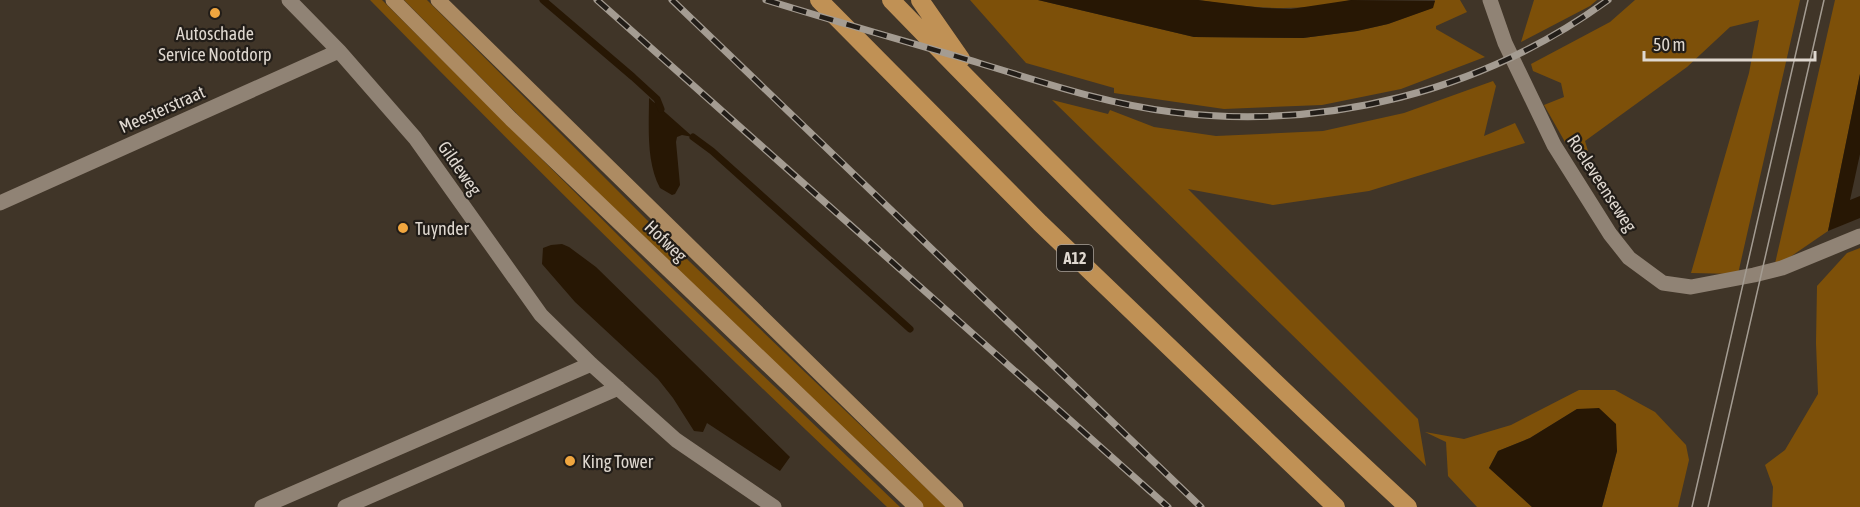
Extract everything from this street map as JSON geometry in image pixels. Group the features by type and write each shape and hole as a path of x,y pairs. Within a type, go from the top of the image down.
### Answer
{"highway":[{"path":"891,0 992,104 1176,286 1408,507"},
{"path":"920,0 992,104"},
{"name":"A12","path":"820,1 1048,231 1336,507"}],"main road":[{"name":"Hofweg","path":"393,0 528,136 916,507"},
{"name":"Hofweg","path":"438,0 956,507"}],"street":[{"name":"Gildeweg","path":"289,0 339,51 415,138 541,315 591,364 676,440 774,507"},
{"name":"Roeleveenseweg","path":"1490,0 1505,43 1522,81 1560,155 1610,234 1629,258 1663,283 1690,287 1754,275 1782,268 1860,236"},
{"name":"Meesterstraat","path":"0,203 339,51"},
{"path":"262,507 591,364"},
{"path":"345,507 618,388"}],"shaded area":[{"path":"370,0 382,0 652,269 900,507 887,507 756,382 561,193"},
{"path":"404,0 427,0 666,239 946,507 922,507 525,122"},
{"path":"970,0 1038,0 1194,37 1303,38 1357,31 1388,24 1432,8 1435,0 1460,0 1467,12 1436,26 1436,29 1485,57 1401,89 1322,105 1224,109 1114,93 1114,88 1026,63"},
{"path":"1038,0 1198,0 1291,9 1351,0 1435,1 1433,8 1388,24 1357,31 1303,38 1194,37"},
{"path":"1198,0 1351,0 1313,7 1274,8"},
{"path":"1534,0 1597,0 1590,6 1521,42"},
{"path":"1635,0 1800,0 1738,274 1691,273 1749,73 1759,20 1730,27 1687,67 1585,141 1588,151 1565,142 1544,105 1564,97 1561,83 1533,71 1531,64 1610,22"},
{"path":"1835,0 1860,0 1860,74 1828,231 1774,268"},
{"path":"1860,74 1860,154 1850,200 1860,196 1860,218 1828,231"},
{"path":"1493,81 1496,86 1484,136 1515,123 1525,143 1369,191 1273,205 1188,189 1418,419 1426,466 1052,100 1108,114 1110,110 1154,127 1216,136 1323,131 1404,113"},
{"path":"649,98 693,137 682,135 677,137 680,185 672,195 660,188 652,167 649,144"},
{"path":"562,244 596,267 790,457 780,471 707,423 703,432 694,431 658,379 575,302 542,264 543,248"},
{"path":"1860,248 1860,507 1772,507 1773,487 1765,465 1785,450 1818,394 1817,286 1847,253"},
{"path":"1579,390 1615,390 1655,412 1686,445 1689,460 1678,507 1602,507 1617,451 1577,409 1530,438 1498,451 1489,468 1532,507 1477,507 1448,476 1446,442 1425,432 1464,439 1511,425"},
{"path":"1599,408 1616,424 1617,451 1602,507 1532,507 1489,468 1498,451 1530,438 1577,409"}],"waterway":[{"path":"543,0 657,99 661,109"},
{"path":"693,137 712,151 910,329"}],"tram line":[{"path":"1692,507 1808,0"},
{"path":"1708,507 1824,0"}],"railway":[{"path":"597,0 1168,507"},
{"path":"672,0 1201,507"},
{"path":"766,0 1099,98 1172,112 1230,116 1287,115 1344,109 1400,97 1455,80 1509,59 1560,32 1608,0"}],"place":[{"name":"Autoschade Service Nootdorp","path":"215,13"},
{"name":"Tuynder","path":"403,228"},
{"name":"King Tower","path":"570,461"}]}
